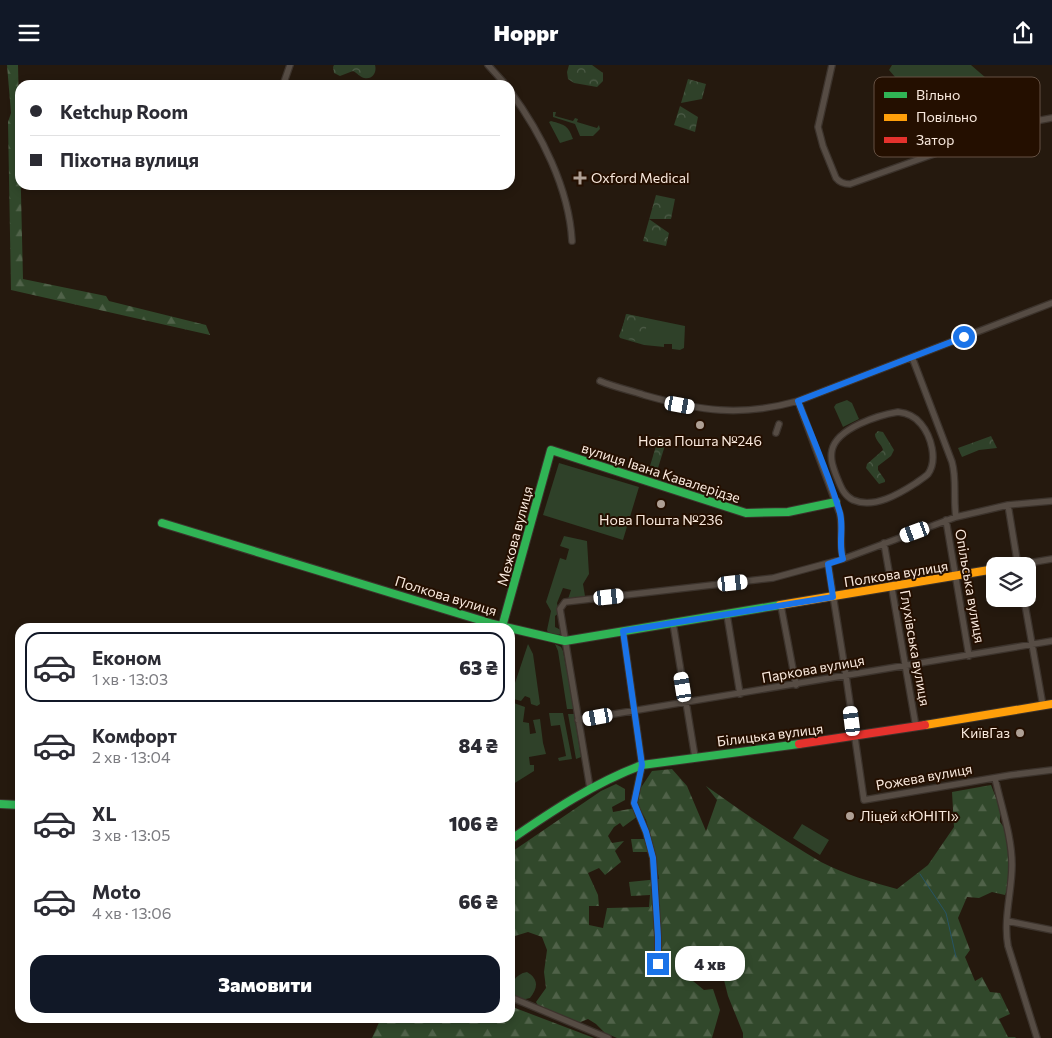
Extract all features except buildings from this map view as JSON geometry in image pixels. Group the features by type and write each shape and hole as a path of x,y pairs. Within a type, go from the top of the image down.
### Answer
{"street":[{"path":"285,80 290,65"},
{"path":"488,65 502,80"},
{"path":"832,65 819,120 819,135 836,178 844,184 850,184 923,157"},
{"path":"515,99 536,132 551,163 566,203 572,241"},
{"path":"600,381 680,405 711,410 774,408 798,401 1052,303"},
{"path":"912,357 954,471 953,496 956,517"},
{"path":"798,401 836,502 843,526 840,549 843,559"},
{"path":"891,413 901,413 913,417 921,424 930,444 933,459 927,475 901,493 872,503 856,501 845,494 832,462 832,451 838,438 856,425 891,413"},
{"path":"776,433 780,424"},
{"path":"930,444 943,439"},
{"name":"вулиця Івана Кавалерідзе","path":"551,450 746,513 788,512 836,502"},
{"name":"Межова вулиця","path":"503,623 551,450"},
{"path":"822,465 832,462"},
{"path":"590,788 560,609 562,605 570,601 773,578 843,559 956,517 1008,505 1052,501"},
{"path":"1008,505 1017,557"},
{"name":"Опільська вулиця","path":"946,520 954,577 970,655"},
{"name":"Полкова вулиця","path":"162,523 489,623"},
{"name":"Глухівська вулиця","path":"884,543 916,727"},
{"path":"1036,562 1052,559"},
{"path":"828,564 854,737"},
{"name":"Полкова вулиця","path":"515,630 566,641 986,571"},
{"path":"782,606 796,685"},
{"path":"1025,607 1042,706"},
{"path":"727,615 740,694"},
{"path":"673,623 695,757"},
{"path":"623,631 642,765 634,803 646,832 653,858 658,964"},
{"name":"Паркова вулиця","path":"578,720 1052,641"},
{"name":"Білицька вулиця","path":"515,837 590,788 619,773 642,765 854,737 1052,705"},
{"name":"Рожева вулиця","path":"854,737 864,800 1052,770"},
{"path":"995,778 1012,851 1005,931 1037,1038"},
{"path":"0,804 15,805"},
{"path":"1007,921 1052,930"},
{"path":"515,999 608,1038"}],"green space":[{"path":"7,65 18,65 18,80 15,80 15,190 21,190 23,279 106,296 109,301 206,325 210,335 11,290 8,122 11,113"},
{"path":"334,65 375,65 375,70 374,75 370,78 363,77 353,71 340,76 334,73"},
{"path":"569,65 592,65 603,73 603,81 597,87 574,83 568,79"},
{"path":"892,65 971,65 985,77 895,77 889,70"},
{"path":"688,79 706,84 702,99 681,103"},
{"path":"680,106 698,117 695,132 674,125"},
{"path":"553,112 556,112 555,116 573,121 575,118 578,119 577,122 597,128 599,125 600,129 593,136 580,136 575,124 553,117"},
{"path":"549,122 565,126 573,139 560,143"},
{"path":"656,195 675,199 671,219 649,219"},
{"path":"649,219 669,233 666,246 643,241"},
{"path":"626,314 648,319 643,343 620,337"},
{"path":"627,314 685,326 684,348 680,350 672,349 672,344 664,344 664,347 644,345 620,338 619,336"},
{"path":"847,400 852,403 859,419 843,427 834,407 836,404"},
{"path":"878,431 883,432 894,450 891,456 878,466 878,470 885,480 885,482 879,484 866,468 867,464 883,450 875,436"},
{"path":"659,436 667,439 658,468 650,466"},
{"path":"991,436 997,448 979,450 962,457 958,448"},
{"path":"559,463 639,487 623,540 543,515"},
{"path":"564,536 587,541 589,574 583,584 585,596 568,599 571,590 563,588 557,603 559,613 555,616 555,627 561,630 561,634 557,635 548,633 547,630 551,611 546,602 560,558 566,560 569,549 560,546"},
{"path":"528,644 533,654 540,704 537,706 531,704 530,698 525,696 521,701 515,699 515,683"},
{"path":"555,644 561,647 563,651 574,709 567,709 558,651"},
{"path":"515,703 525,707 523,722 529,723 530,734 536,733 533,720 540,719 546,754 529,757 530,765 534,765 534,771 515,783"},
{"path":"549,713 563,713 572,759 559,761 558,758 566,756 560,725 551,726"},
{"path":"568,714 574,714 581,757 576,759"},
{"path":"672,769 687,786 706,831 717,800 706,786 777,835 821,862 858,877 897,889 928,865 954,827 952,792 991,785 1000,808 1000,822 1006,830 1010,851 1009,885 1005,895 992,892 979,898 967,897 958,918 970,950 965,957 975,981 982,977 990,992 1000,993 1010,1014 999,1019 1008,1037 1016,1038 743,1038 743,1033 728,996 723,976 716,962 711,963 705,957 702,950 696,953 693,981 704,990 713,989 720,1010 712,1038 617,1038 605,1033 588,1019 578,1023 539,1007 536,1002 546,988 544,972 547,950 542,937 528,932 515,936 515,850 601,791 616,784 625,789 625,800 612,807 613,812 635,808 638,816 623,827 620,823 614,827 608,836 612,843 624,841 615,851 621,862 605,875 599,868 588,873 598,895 599,906 589,906 589,925 603,928 607,908 649,907 650,895 631,896 629,882 659,879 654,852 633,852 631,839 651,839 646,820 637,803 640,789 652,771"},
{"path":"802,824 829,840 820,855 793,838"},
{"path":"527,972 534,978 536,987 530,998 522,1000 515,997 515,978"},
{"path":"515,1008 594,1038 372,1038 379,1023 515,1023"}],"waterway":[{"path":"920,874 946,913 956,957"}],"traffic: fast":[{"path":"503,623 551,450 746,513 788,512 836,502"},
{"path":"162,523 490,623"},
{"path":"515,629 565,641 780,605"},
{"path":"515,837 590,789 642,765 799,744"},
{"path":"0,804 15,805"}],"traffic: slow":[{"path":"780,605 986,571"},
{"path":"925,725 1052,704"}],"traffic: jam":[{"path":"799,744 925,725"}],"place":[{"name":"Oxford Medical","path":"580,178"},
{"name":"Нова Пошта №246","path":"700,425"},
{"name":"Нова Пошта №236","path":"661,504"},
{"name":"КиївГаз","path":"1020,733"},
{"name":"Ліцей «ЮНІТІ»","path":"850,816"}],"route":[{"path":"658,964 653,858 646,832 634,803 642,765 623,631 833,597 828,564 843,559 840,549 843,526 836,502 798,401 964,337"}]}
